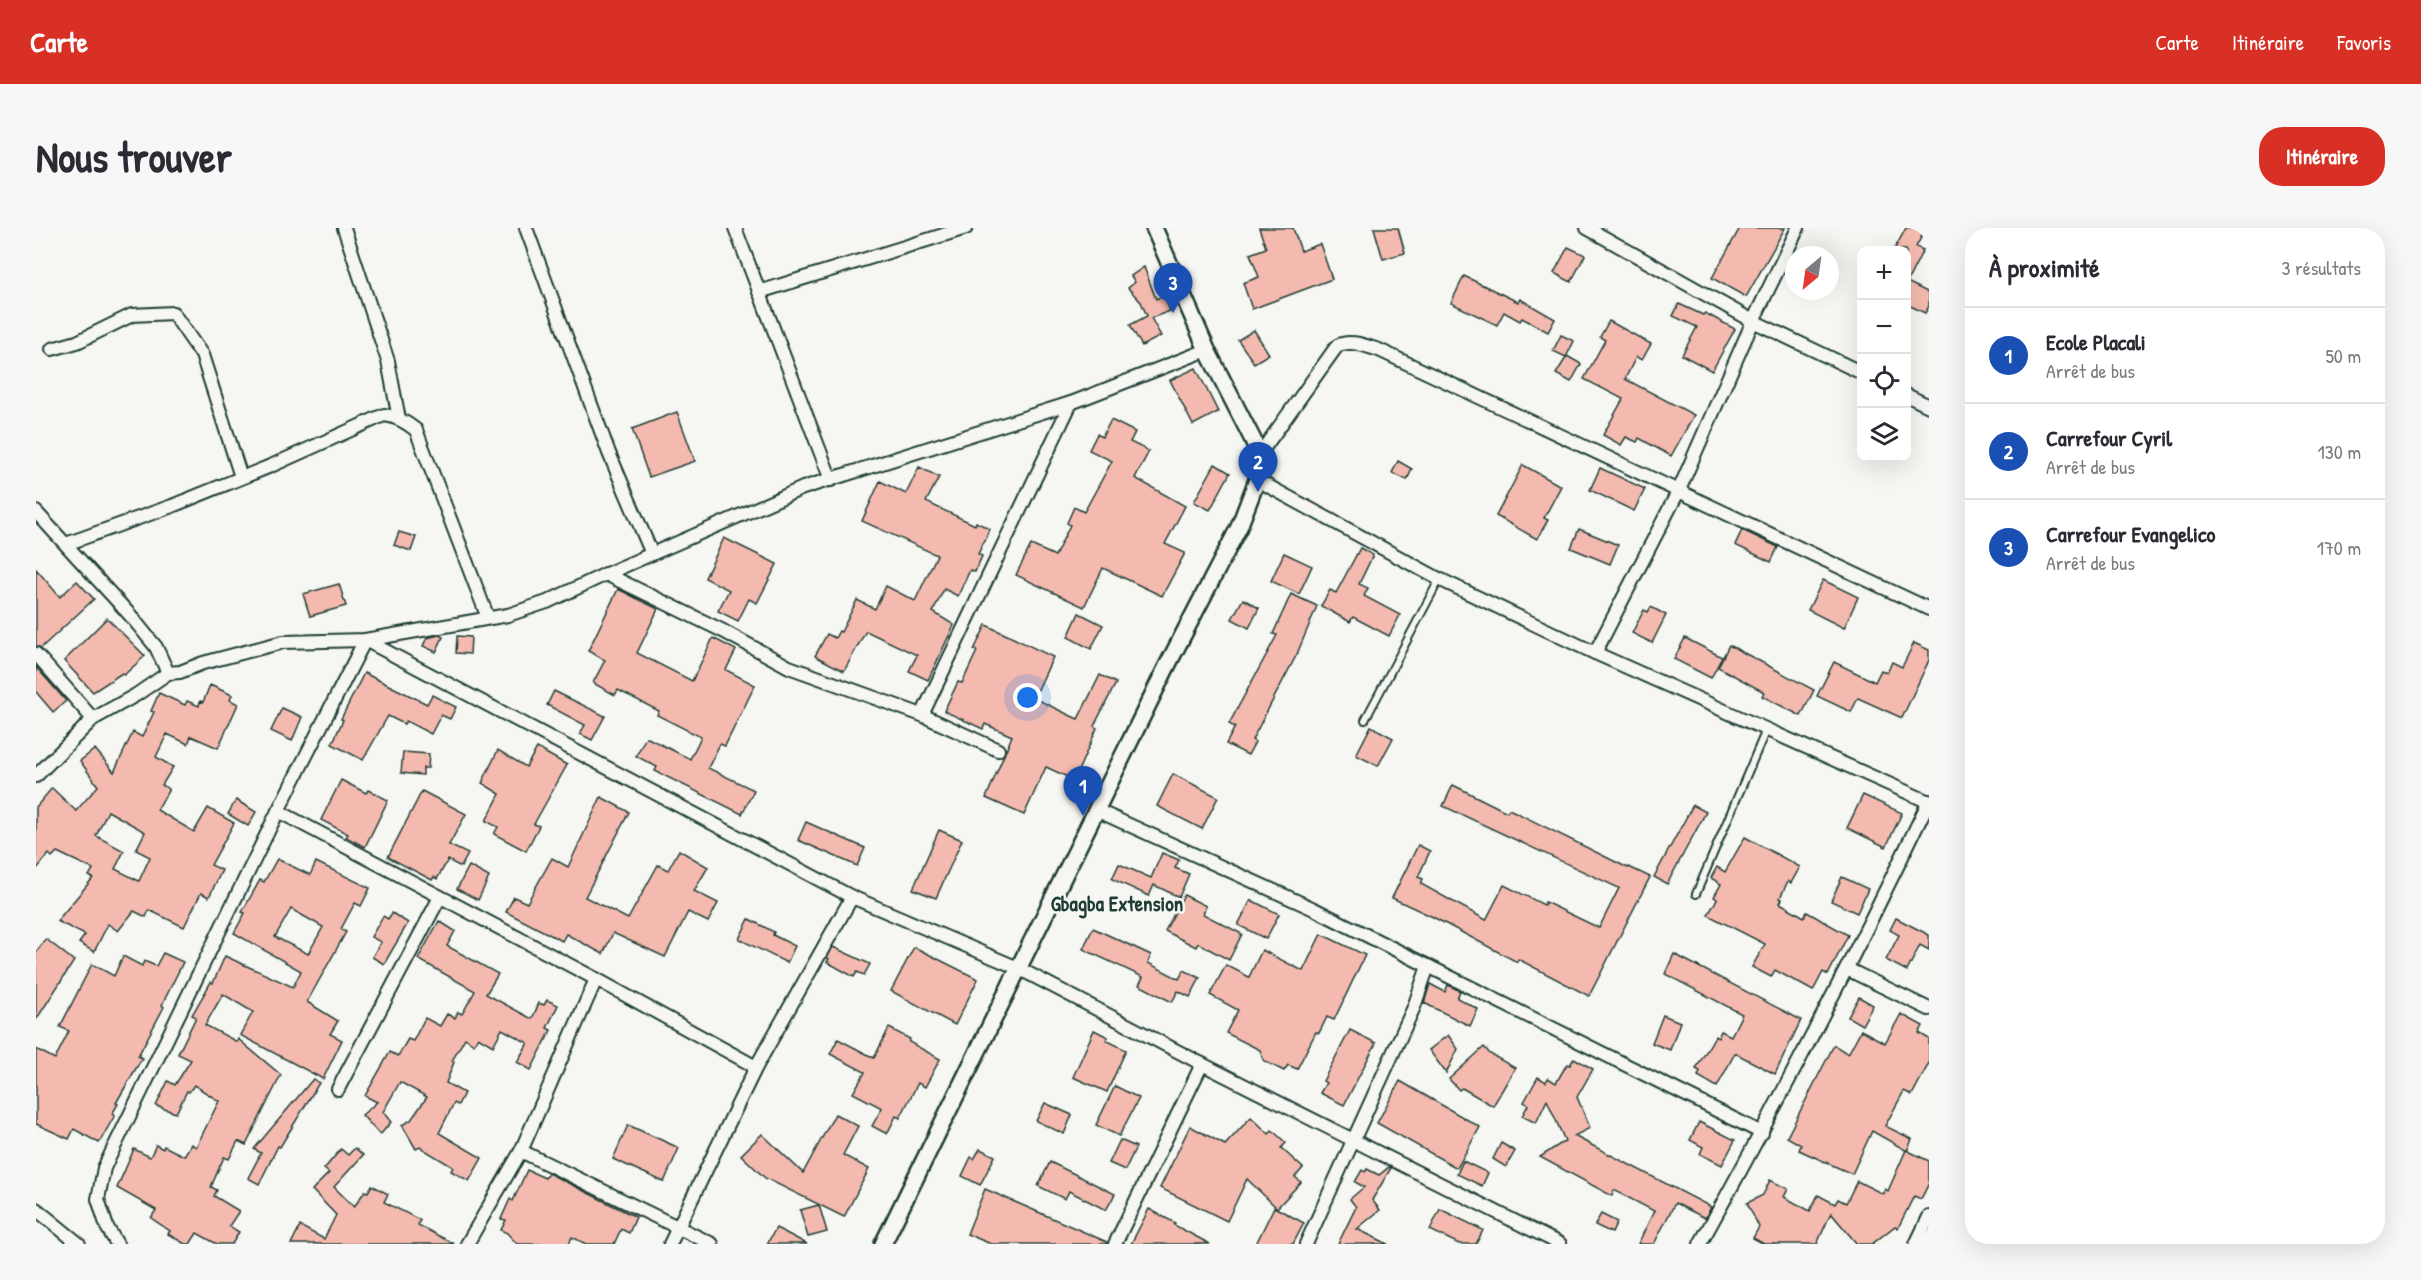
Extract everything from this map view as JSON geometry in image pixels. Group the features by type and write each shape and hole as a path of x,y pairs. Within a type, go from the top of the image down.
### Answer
{"street":[{"path":"344,228 387,361 399,419"},
{"path":"526,228 609,453 652,554"},
{"path":"735,228 831,480"},
{"path":"759,292 966,228"},
{"path":"883,1244 1096,810 1239,527 1257,480 1259,455 1245,422 1207,350 1154,228"},
{"path":"1587,228 1753,321 1857,372"},
{"path":"1594,653 1679,490 1753,321 1798,228"},
{"path":"52,349 77,342 132,315 173,313 202,355 241,477"},
{"path":"1259,455 1337,346 1345,342 1379,350 1929,609"},
{"path":"36,776 93,719 136,695 168,673 180,672 202,663 284,642 365,640 508,615 548,602 606,573 803,488 1071,403 1207,350"},
{"path":"1911,397 1929,406"},
{"path":"922,716 1071,403"},
{"path":"66,544 172,506 384,415 399,419 416,430 488,618"},
{"path":"1257,480 1439,579 1594,653 1929,802 1847,969 1762,1132 1700,1244"},
{"path":"36,512 130,615 156,647 168,673"},
{"path":"606,573 789,667 922,716 998,750"},
{"path":"117,1244 107,1227 98,1199 104,1168 278,811 365,640"},
{"path":"365,640 852,897 1018,968 1202,1064 1560,1244"},
{"path":"36,654 93,719"},
{"path":"1096,810 1314,909 1762,1132"},
{"path":"278,811 596,979 756,1067"},
{"path":"338,1089 440,897"},
{"path":"670,1244 756,1067 852,897"},
{"path":"1306,1244 1414,1007 1428,966"},
{"path":"1847,969 1929,1010"},
{"path":"467,1244 521,1150 596,979"},
{"path":"1115,1244 1202,1064"},
{"path":"521,1150 712,1244"},
{"path":"36,1209 79,1244"},
{"path":"1916,1244 1929,1217"}],"lane":[{"path":"1365,720 1439,579"},
{"path":"1696,894 1766,730"}],"building":[{"path":"1259,228 1293,228 1301,251 1320,244 1332,279 1252,309 1243,283 1259,277 1250,254 1266,248"},
{"path":"1374,228 1398,228 1405,253 1383,259"},
{"path":"1740,228 1785,228 1746,297 1712,278"},
{"path":"1906,228 1916,228 1924,232 1916,247 1923,250 1911,274 1911,246 1896,246"},
{"path":"1568,247 1585,255 1571,282 1554,273"},
{"path":"1144,267 1156,299 1164,295 1170,311 1151,318 1161,336 1142,346 1130,325 1147,316 1141,302 1128,288 1135,282 1131,276"},
{"path":"1464,276 1518,302 1520,299 1555,319 1548,332 1522,318 1520,321 1504,312 1497,325 1451,303"},
{"path":"1911,284 1929,293 1929,306 1925,313 1911,306"},
{"path":"1679,304 1703,315 1705,313 1735,329 1712,371 1682,355 1697,327 1673,316"},
{"path":"1609,321 1651,344 1642,360 1636,357 1625,379 1694,415 1671,456 1639,438 1637,442 1626,437 1621,445 1603,435 1623,399 1584,379 1605,340 1600,337"},
{"path":"1254,330 1269,354 1254,363 1238,340"},
{"path":"1561,335 1574,341 1566,357 1553,351"},
{"path":"1567,356 1581,364 1571,382 1556,374"},
{"path":"1196,368 1218,412 1193,425 1170,380"},
{"path":"677,412 695,461 649,477 632,429"},
{"path":"1111,420 1135,432 1130,442 1149,451 1135,478 1185,506 1165,544 1185,553 1162,596 1103,568 1084,607 1016,575 1031,545 1055,556 1070,525 1067,523 1074,507 1084,512 1112,461 1089,450 1097,434 1102,437"},
{"path":"1398,461 1412,469 1407,480 1392,473"},
{"path":"1215,464 1230,473 1210,510 1194,502"},
{"path":"1523,465 1561,486 1544,518 1548,520 1537,539 1496,516"},
{"path":"919,467 939,477 926,502 975,525 976,522 990,529 978,554 982,556 975,572 970,570 958,596 944,589 933,612 954,625 928,680 909,671 917,655 866,631 844,671 815,656 827,634 835,638 839,631 841,632 857,600 875,609 886,586 915,601 937,555 862,521 880,481 906,494"},
{"path":"1600,468 1645,489 1634,511 1590,490"},
{"path":"1579,529 1618,545 1610,564 1571,548"},
{"path":"1742,530 1778,547 1771,562 1735,545"},
{"path":"399,532 416,537 411,551 394,545"},
{"path":"724,538 777,564 757,603 749,599 738,621 718,611 729,590 705,578"},
{"path":"1360,548 1373,555 1359,584 1368,588 1364,596 1400,615 1389,636 1353,617 1350,622 1321,606 1330,590 1336,593"},
{"path":"1284,553 1312,566 1299,594 1271,581"},
{"path":"36,569 60,597 77,581 94,599 41,648 36,646"},
{"path":"1823,580 1858,597 1844,628 1808,610"},
{"path":"339,584 346,606 310,616 303,594"},
{"path":"618,589 658,609 637,653 692,681 713,638 736,650 726,670 755,685 725,746 720,744 708,768 754,790 742,814 655,771 657,767 636,756 646,737 690,759 701,737 657,715 659,711 618,690 615,695 593,683 605,660 588,651"},
{"path":"1291,594 1317,606 1297,654 1252,740 1255,742 1248,755 1226,744 1235,727 1229,724 1277,635 1273,634"},
{"path":"1243,599 1259,608 1249,628 1232,619"},
{"path":"1651,607 1666,615 1652,643 1632,633 1644,610 1648,612"},
{"path":"1079,613 1103,625 1091,649 1068,637"},
{"path":"107,618 145,656 124,675 122,673 93,692 64,661"},
{"path":"986,625 1053,657 1034,698 1069,715 1078,719 1100,675 1116,683 1094,726 1097,728 1074,780 1046,767 1024,815 986,798 1012,736 985,724 983,729 944,711 958,682 962,683"},
{"path":"439,635 443,637 436,652 423,646 427,638"},
{"path":"457,636 471,637 470,654 456,653"},
{"path":"1685,638 1722,657 1711,678 1674,659"},
{"path":"1914,643 1929,650 1929,660 1902,718 1858,698 1851,712 1817,696 1834,662 1875,682 1881,670 1887,673 1892,662 1902,667"},
{"path":"1729,645 1814,690 1801,716 1762,696 1764,692 1718,667"},
{"path":"36,667 66,701 53,712 36,692"},
{"path":"364,673 427,704 432,695 456,707 450,719 441,715 431,734 406,721 404,724 388,716 363,760 332,744 343,720 341,719"},
{"path":"210,685 232,695 230,700 238,704 218,748 191,736 188,744 167,734 156,757 173,767 162,785 169,789 157,810 194,832 208,808 234,823 211,865 222,870 209,897 201,893 184,927 149,910 146,917 134,911 118,931 108,924 94,952 79,943 85,935 57,921 93,878 89,876 93,869 57,852 52,857 49,854 36,870 36,807 52,788 76,811 98,786 80,761 95,749 114,772 133,732 142,737 154,712 151,711 159,693 185,705 187,701 199,706 200,701 203,702","holes":["108,811 145,832 136,850 150,857 139,881 115,869 124,851 96,836"]},
{"path":"554,691 605,716 592,740 580,734 585,725 547,705"},
{"path":"282,708 302,717 292,741 271,731"},
{"path":"1371,726 1393,738 1378,766 1356,755"},
{"path":"537,748 567,765 534,824 539,826 526,851 494,834 498,827 486,821 500,794 482,783 498,750 526,767"},
{"path":"403,752 429,754 428,768 423,768 423,775 401,773"},
{"path":"1173,774 1218,797 1202,829 1157,806"},
{"path":"341,780 366,793 368,790 388,800 365,847 346,837 348,834 321,820"},
{"path":"1453,785 1507,812 1509,809 1650,877 1589,996 1392,898 1418,845 1430,851 1418,877 1423,879 1421,884 1486,920 1504,885 1599,928 1619,888 1443,806"},
{"path":"422,791 466,814 449,845 468,854 461,867 448,860 437,879 434,877 432,880 388,857"},
{"path":"1863,795 1902,813 1886,847 1847,828"},
{"path":"601,797 629,812 585,897 628,919 658,865 668,870 679,850 708,867 694,891 718,903 708,922 688,912 665,957 613,933 603,954 566,934 562,941 506,912 514,897 527,903 552,858 568,867"},
{"path":"236,800 256,812 248,826 228,814"},
{"path":"1693,805 1706,812 1667,884 1654,877"},
{"path":"806,822 865,848 857,866 798,840"},
{"path":"939,830 962,840 936,898 913,889"},
{"path":"1745,837 1800,867 1791,883 1788,881 1780,903 1804,917 1807,912 1848,935 1828,975 1823,972 1813,991 1775,970 1771,977 1752,967 1765,944 1708,915 1717,899 1714,897 1721,884 1711,878 1717,867 1725,872"},
{"path":"1162,853 1179,860 1175,868 1189,874 1179,897 1154,885 1149,896 1112,879 1119,864 1151,878"},
{"path":"277,859 310,875 316,862 370,888 361,906 355,903 341,929 346,932 307,1002 338,1021 330,1034 342,1040 323,1079 240,1035 253,1012 223,994 205,1025 237,1042 238,1039 281,1075 246,1145 238,1141 229,1159 224,1157 211,1187 217,1190 214,1196 239,1211 229,1226 239,1232 232,1244 217,1244 197,1233 190,1244 185,1244 168,1234 170,1231 151,1218 156,1210 117,1188 134,1149 150,1157 156,1145 163,1149 164,1146 184,1156 191,1144 196,1147 219,1101 194,1085 189,1092 187,1091 176,1113 156,1106 168,1081 175,1085 191,1060 178,1054 196,1017 192,1015 211,982 213,983 225,956 293,987 301,971 234,933 245,913 242,912 260,880 264,882","holes":["291,909 323,927 308,954 275,937"]},
{"path":"469,866 489,877 478,900 457,889"},
{"path":"1842,877 1868,889 1857,913 1831,901"},
{"path":"1184,895 1206,906 1203,914 1242,934 1229,960 1198,943 1196,947 1165,931"},
{"path":"1251,900 1279,914 1266,939 1238,925"},
{"path":"392,913 408,923 384,964 372,957 381,942 371,937 383,916 388,919"},
{"path":"1896,918 1929,935 1929,950 1920,945 1907,971 1886,960 1899,935 1890,930"},
{"path":"749,919 795,946 787,963 739,939"},
{"path":"439,921 455,931 447,946 498,974 486,994 532,1019 539,1003 544,1005 547,1000 558,1005 547,1028 551,1030 531,1070 517,1062 528,1043 502,1029 493,1046 478,1037 474,1044 465,1038 452,1061 454,1062 446,1083 464,1093 458,1105 454,1103 439,1133 482,1158 469,1181 451,1171 453,1167 420,1147 416,1149 402,1125 411,1120 427,1097 400,1082 383,1112 391,1122 380,1135 362,1115 377,1102 365,1096 390,1052 398,1056 408,1039 413,1041 425,1018 440,1026 447,1014 455,1018 458,1012 462,1014 475,991 418,959"},
{"path":"1093,928 1151,955 1148,963 1179,979 1184,970 1200,978 1190,997 1178,991 1172,1002 1139,985 1143,977 1083,949"},
{"path":"1321,934 1365,955 1334,1020 1327,1017 1319,1033 1316,1032 1297,1069 1288,1065 1284,1071 1264,1061 1260,1050 1226,1033 1238,1010 1210,995 1226,965 1249,977 1262,950 1303,971"},
{"path":"46,939 74,961 36,1020 36,952"},
{"path":"833,947 870,964 864,975 857,972 854,977 827,962"},
{"path":"914,947 978,979 955,1025 891,991"},
{"path":"163,953 183,962 162,1005 164,1007 138,1056 142,1058 116,1103 118,1104 112,1114 115,1115 99,1143 74,1129 69,1139 36,1124 36,1049 55,1059 69,1031 60,1027 92,964 114,976 123,956 142,966 144,961 156,966"},
{"path":"1674,954 1801,1020 1775,1074 1735,1053 1717,1087 1698,1076 1700,1071 1696,1069 1715,1036 1718,1038 1721,1031 1731,1036 1742,1014 1665,974"},
{"path":"1430,984 1445,992 1448,985 1460,991 1457,998 1478,1009 1470,1026 1424,1003"},
{"path":"1859,997 1873,1005 1862,1025 1848,1017"},
{"path":"1901,1014 1923,1026 1919,1033 1929,1039 1929,1063 1912,1095 1904,1091 1885,1126 1912,1139 1907,1151 1872,1131 1852,1174 1799,1150 1801,1145 1787,1137 1834,1045 1848,1054 1861,1030 1885,1043"},
{"path":"1663,1015 1680,1022 1670,1050 1652,1043"},
{"path":"889,1028 940,1059 925,1087 918,1083 900,1118 896,1116 887,1134 872,1126 882,1108 853,1093 865,1072 830,1054 838,1039 874,1058"},
{"path":"1094,1030 1108,1037 1106,1040 1126,1050 1107,1092 1073,1077"},
{"path":"1350,1030 1376,1043 1344,1105 1320,1093 1326,1083 1323,1081"},
{"path":"1448,1035 1458,1049 1446,1073 1429,1050"},
{"path":"1484,1047 1490,1054 1515,1068 1493,1106 1462,1088 1459,1090 1449,1079"},
{"path":"1574,1058 1593,1069 1577,1097 1590,1128 1574,1136 1711,1207 1705,1218 1675,1203 1654,1244 1638,1244 1654,1211 1614,1190 1612,1196 1540,1157 1565,1141 1547,1100 1536,1123 1522,1116 1528,1105 1524,1102 1538,1077 1546,1082 1548,1078 1556,1083 1567,1064 1570,1065"},
{"path":"313,1079 319,1083 280,1147 278,1146 259,1184 248,1178 261,1153 254,1149"},
{"path":"1400,1081 1480,1127 1457,1168 1377,1123"},
{"path":"1115,1086 1139,1098 1119,1136 1096,1125"},
{"path":"1045,1103 1072,1115 1064,1134 1036,1121"},
{"path":"835,1114 858,1126 843,1155 869,1169 844,1217 765,1178 741,1155 762,1134 803,1173"},
{"path":"1251,1117 1269,1134 1272,1130 1286,1143 1281,1148 1303,1168 1295,1177 1301,1182 1277,1208 1247,1179 1227,1221 1160,1188 1190,1126 1225,1145"},
{"path":"1699,1122 1735,1140 1722,1165 1700,1154 1703,1147 1690,1140"},
{"path":"628,1125 679,1148 664,1182 613,1159"},
{"path":"1120,1140 1136,1147 1125,1170 1109,1163"},
{"path":"1501,1143 1515,1151 1506,1167 1493,1159"},
{"path":"355,1148 363,1155 334,1187 354,1207 372,1185 388,1194 384,1202 420,1220 418,1225 454,1244 291,1244 300,1226 324,1239 336,1215 312,1190 329,1173 324,1169 341,1149 348,1155"},
{"path":"980,1149 995,1156 980,1185 962,1176 971,1157 974,1159"},
{"path":"1906,1150 1929,1161 1929,1183 1921,1199 1914,1196 1898,1228 1895,1226 1872,1244 1857,1244 1831,1213 1817,1244 1764,1244 1753,1238 1759,1227 1747,1203 1763,1195 1770,1180 1788,1189 1784,1197 1810,1211 1818,1195 1835,1204 1838,1199 1846,1203 1857,1181 1883,1194 1885,1189 1888,1191"},
{"path":"1463,1161 1488,1173 1482,1186 1457,1174"},
{"path":"1050,1162 1115,1194 1106,1210 1069,1191 1065,1199 1038,1186"},
{"path":"1389,1167 1391,1168 1372,1200 1380,1210 1357,1229 1388,1244 1338,1244 1356,1207 1350,1199 1364,1187 1355,1182 1362,1170 1365,1172 1367,1169 1379,1175"},
{"path":"527,1170 545,1178 548,1173 636,1217 629,1233 621,1229 614,1244 586,1244 572,1237 569,1244 517,1244 501,1230 506,1220 501,1219 510,1199 513,1201"},
{"path":"985,1189 1107,1242 1107,1244 991,1244 967,1234"},
{"path":"819,1205 827,1232 808,1237 800,1210"},
{"path":"1274,1207 1304,1223 1293,1244 1256,1244"},
{"path":"1149,1209 1175,1223 1174,1225 1210,1244 1131,1244"},
{"path":"1440,1209 1483,1230 1476,1244 1459,1244 1430,1230"},
{"path":"1601,1214 1617,1222 1612,1233 1595,1225"},
{"path":"776,1228 784,1232 807,1244 767,1244"}],"place":[{"name":"Carrefour Evangelico","path":"1173,313"},
{"name":"Carrefour Cyril","path":"1258,492"},
{"name":"Ecole Placali","path":"1083,816"}],"district":[{"name":"Gbagba Extension","path":"1117,904"}]}
